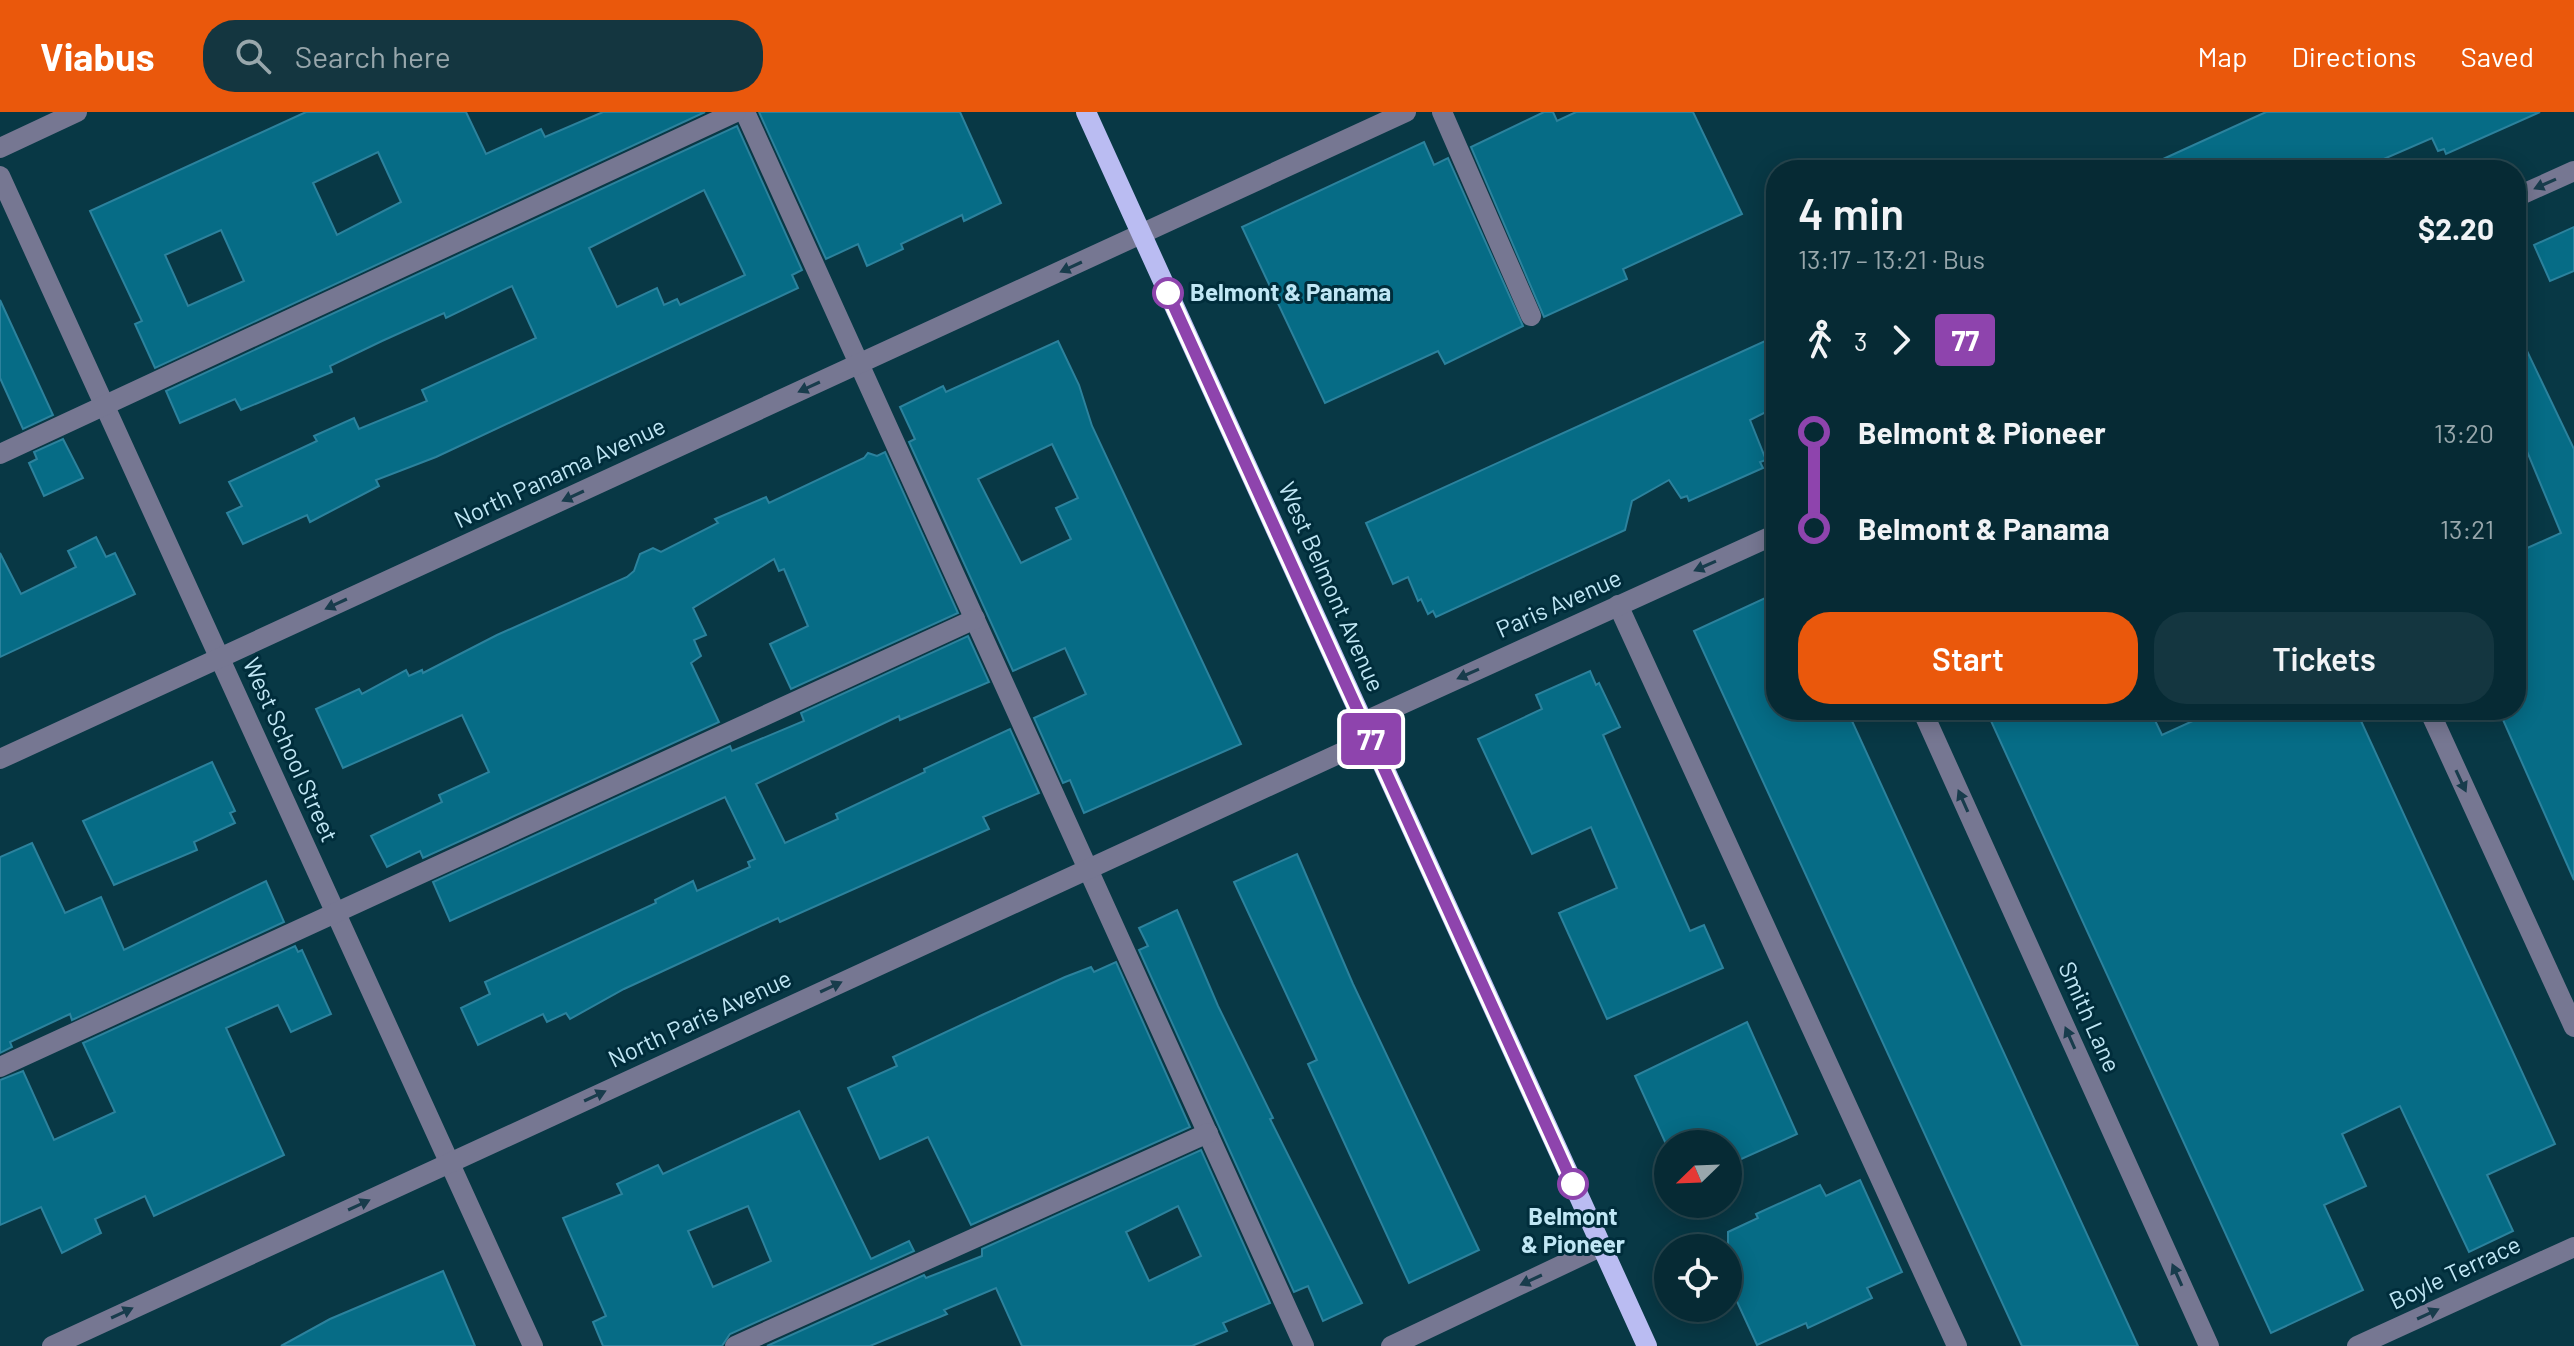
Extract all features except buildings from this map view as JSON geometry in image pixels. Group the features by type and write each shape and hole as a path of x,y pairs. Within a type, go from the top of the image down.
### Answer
{"main road":[{"name":"West Belmont Avenue","path":"1086,112 1647,1346"}],"street":[{"path":"0,148 77,112"},
{"path":"0,454 736,112"},
{"path":"745,112 1304,1346"},
{"name":"North Panama Avenue","path":"0,759 1406,112"},
{"path":"1442,112 1531,316"},
{"path":"2526,193 2574,171"},
{"name":"West School Street","path":"0,176 533,1346"},
{"name":"Paris Avenue","path":"1367,730 1618,605 1766,538"},
{"path":"1618,605 1957,1346"},
{"path":"0,1067 975,619"},
{"name":"Smith Lane","path":"1927,720 2209,1346"},
{"path":"2434,720 2574,1027"},
{"name":"North Paris Avenue","path":"52,1346 1088,869 1367,730"},
{"path":"735,1346 1208,1133"},
{"path":"1391,1346 1602,1246"},
{"name":"Boyle Terrace","path":"2357,1346 2574,1247"}],"bus line":[{"name":"77","path":"1168,293 1573,1184"}],"place":[{"name":"Belmont & Panama","path":"1168,293"},
{"name":"Belmont & Pioneer","path":"1573,1184"}]}
